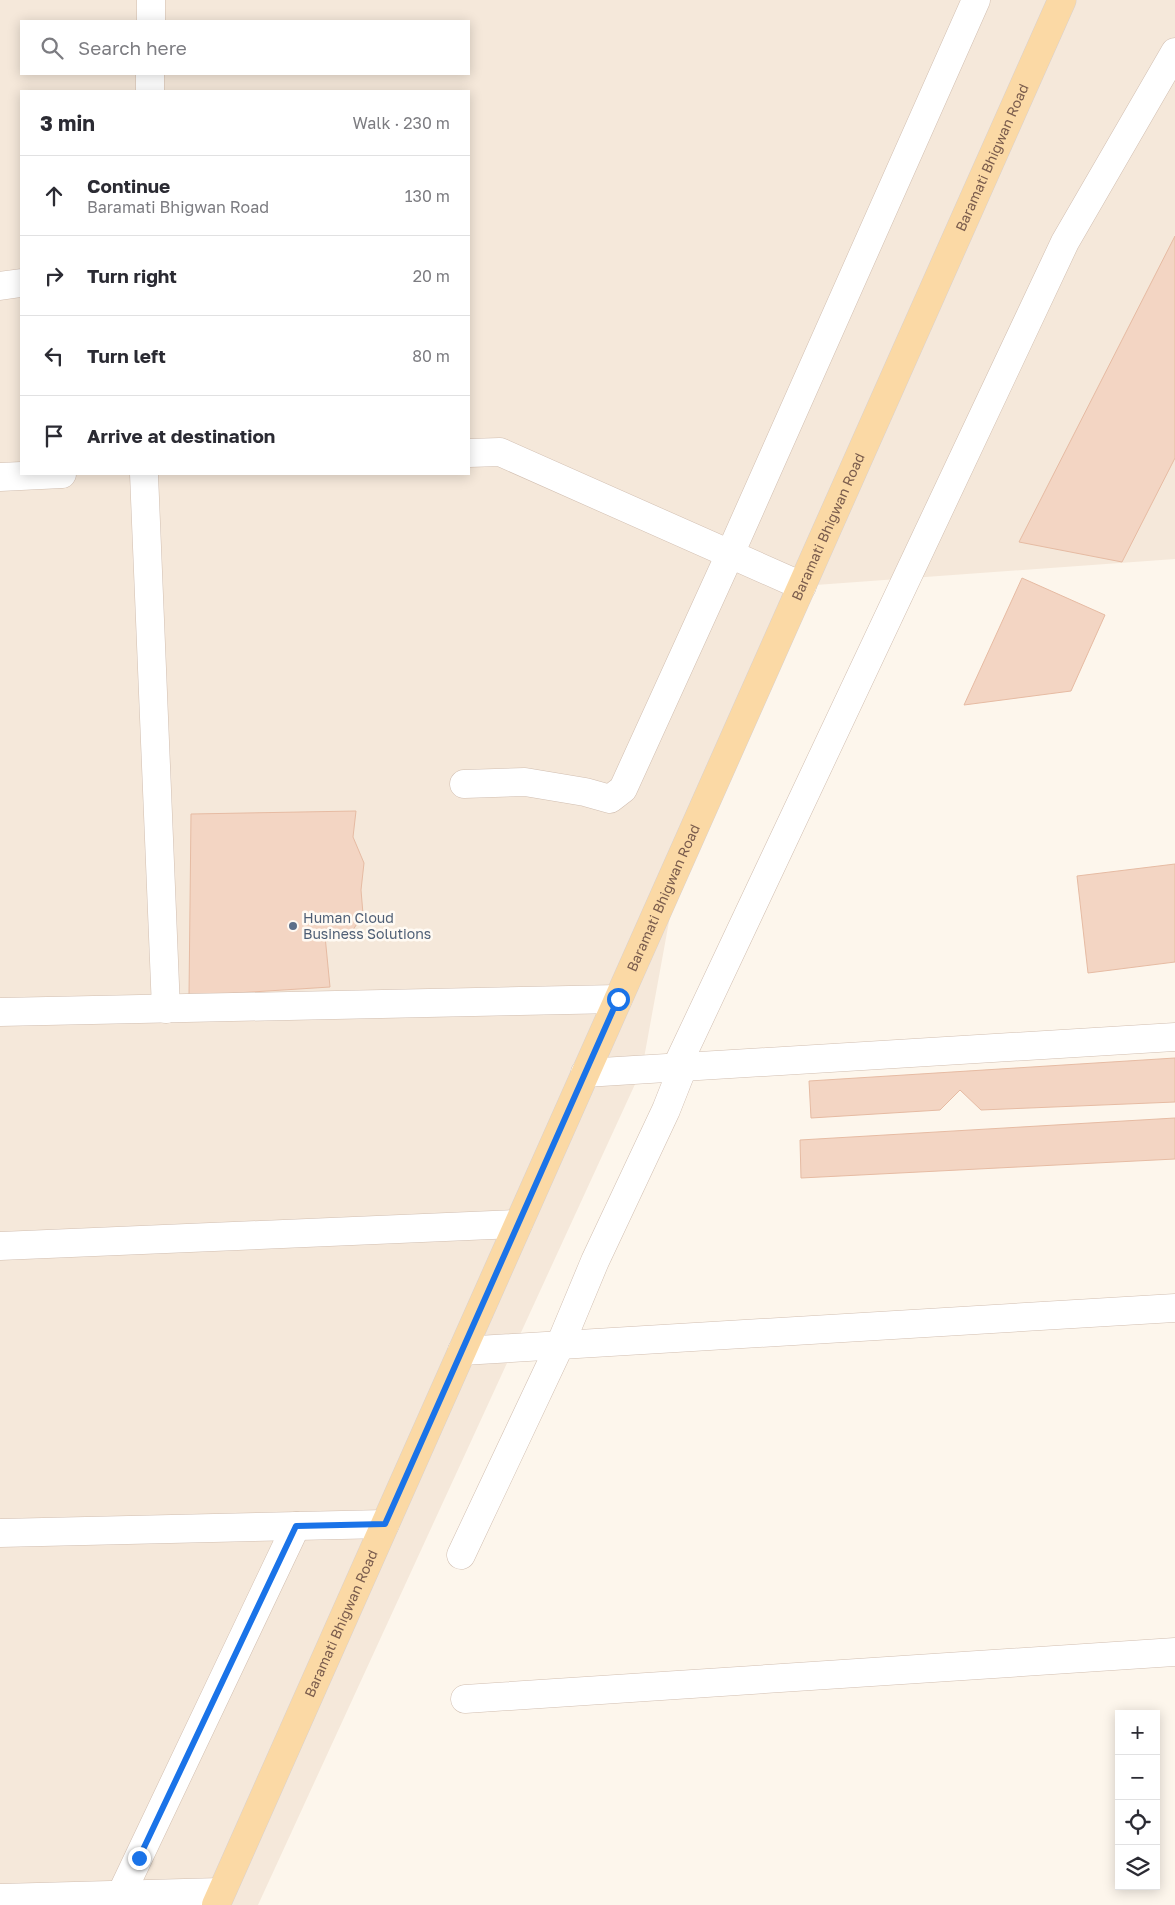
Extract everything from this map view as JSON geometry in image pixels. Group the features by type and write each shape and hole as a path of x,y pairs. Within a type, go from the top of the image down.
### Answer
{"main road":[{"name":"Baramati Bhigwan Road","path":"218,1899 1062,0"}],"street":[{"path":"151,0 151,20"},
{"path":"464,784 525,782 585,792 610,799 623,789 730,554 976,0"},
{"path":"461,1555 560,1345 595,1261 666,1110 679,1067 1065,242 1175,52"},
{"path":"150,75 150,90"},
{"path":"0,286 20,283"},
{"path":"470,454 500,452 802,586"},
{"path":"0,477 41,475"},
{"path":"144,475 166,1009"},
{"path":"0,1012 618,999"},
{"path":"585,1073 1175,1037"},
{"path":"0,1246 518,1224"},
{"path":"462,1351 1175,1308"},
{"path":"0,1533 385,1524"},
{"path":"118,1900 296,1526"},
{"path":"465,1699 1175,1652"},
{"path":"0,1898 218,1899"}],"shaded area":[{"path":"0,0 1175,0 1175,559 802,586 681,856 642,1069 258,1905 0,1905"}],"building":[{"path":"1175,236 1175,458 1122,562 1019,542"},
{"path":"1022,578 1105,615 1071,691 964,705"},
{"path":"356,811 353,837 364,863 361,890 363,914 353,930 325,936 330,987 189,996 191,814"},
{"path":"1175,864 1175,962 1088,973 1077,876"},
{"path":"1175,1058 1175,1102 981,1110 960,1090 940,1110 811,1118 809,1081"},
{"path":"1175,1118 1175,1159 801,1178 800,1140"}],"place":[{"name":"Human Cloud Business Solutions","path":"293,926"}],"route":[{"path":"139,1858 296,1526 385,1524 618,999"}]}
